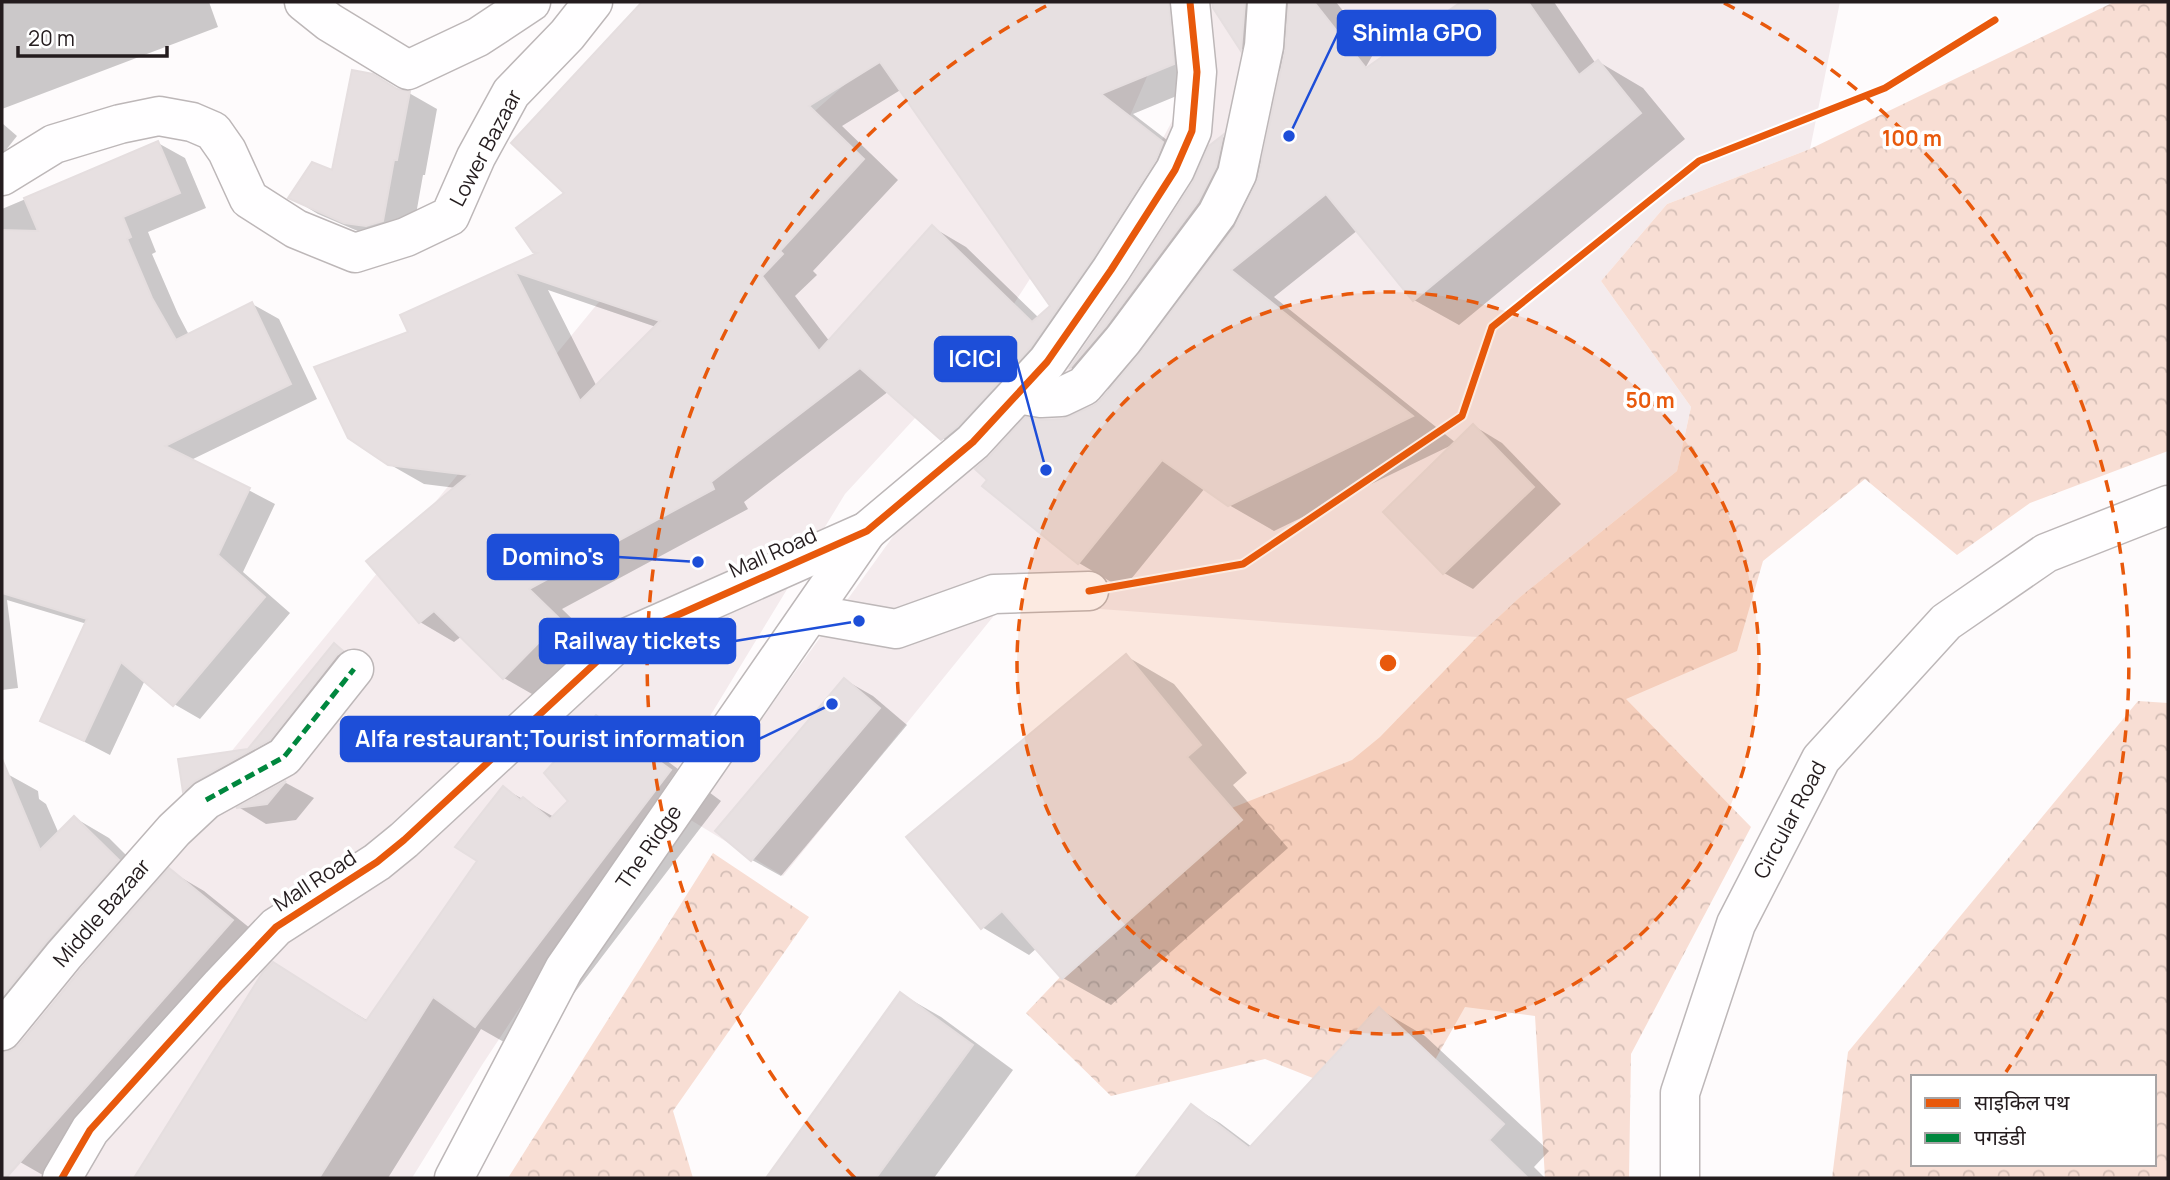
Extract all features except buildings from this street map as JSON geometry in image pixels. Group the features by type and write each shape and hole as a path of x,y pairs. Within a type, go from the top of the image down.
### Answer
{"street":[{"path":"304,2 330,22 408,70 478,37 531,2"},
{"name":"Lower Bazaar","path":"2,176 54,144 120,124 159,116 192,122 214,131 227,151 248,200 296,229 355,253 406,237 450,216 476,157 511,93 567,35 593,2"},
{"name":"Mall Road","path":"62,1178 90,1129 276,927 377,862 404,840 619,641 867,531 972,442 1018,394 1047,362 1111,270 1175,170 1192,131 1197,72 1189,2"},
{"path":"1018,394 1041,398 1060,397 1084,386 1123,340 1217,214 1237,174 1264,46 1267,2"},
{"name":"Circular Road","path":"1680,1178 1680,1093 1736,924 1821,758 1946,622 2046,553 2168,505"},
{"name":"The Ridge","path":"454,1178 564,969 867,531"},
{"path":"811,614 896,629 994,594 1089,591"},
{"name":"Middle Bazaar","path":"2,1031 174,830 206,800 284,757 354,669"}],"shaded area":[{"path":"901,2 1152,2 1152,65 1120,139 999,327 845,494 687,754 482,1065 412,1178 2,1178 2,1017 226,758 598,303 851,79"},
{"path":"1196,2 1840,2 1810,149 1667,204 1601,281 1691,407 1677,471 1520,597 1477,637 1005,602 783,876 689,819 902,524 1045,357 1191,86"}],"green space":[{"path":"2114,2 2168,2 2168,451 2030,503 1957,555 1865,479 1763,561 1737,651 1626,699 1751,827 1631,1054 1629,1178 1545,1178 1535,1016 1465,1007 1427,1074 1338,1088 1265,1059 1111,1096 1026,1013 1214,815 1352,760 1380,737 1477,637 1520,597 1677,471 1691,407 1601,281 1667,204 1810,149"},
{"path":"2138,701 2168,703 2168,1178 1832,1178 1848,1052"},
{"path":"713,853 809,917 673,1111 693,1178 508,1178"}],"marked path":[{"path":"206,800 284,757 354,669"}],"cycle path":[{"path":"62,1178 90,1130 276,927 377,862 404,840 619,641 867,531 973,442 1047,362 1111,270 1175,170 1192,131 1197,72 1190,2"},
{"path":"1089,591 1243,564 1462,416 1492,327 1699,161 1885,88 1995,20"}],"place":[{"name":"Shimla GPO","path":"1289,136"},
{"name":"ICICI","path":"1046,470"},
{"name":"Domino's","path":"698,562"},
{"name":"Railway tickets","path":"859,621"},
{"name":"Alfa restaurant;Tourist information","path":"832,704"}]}
